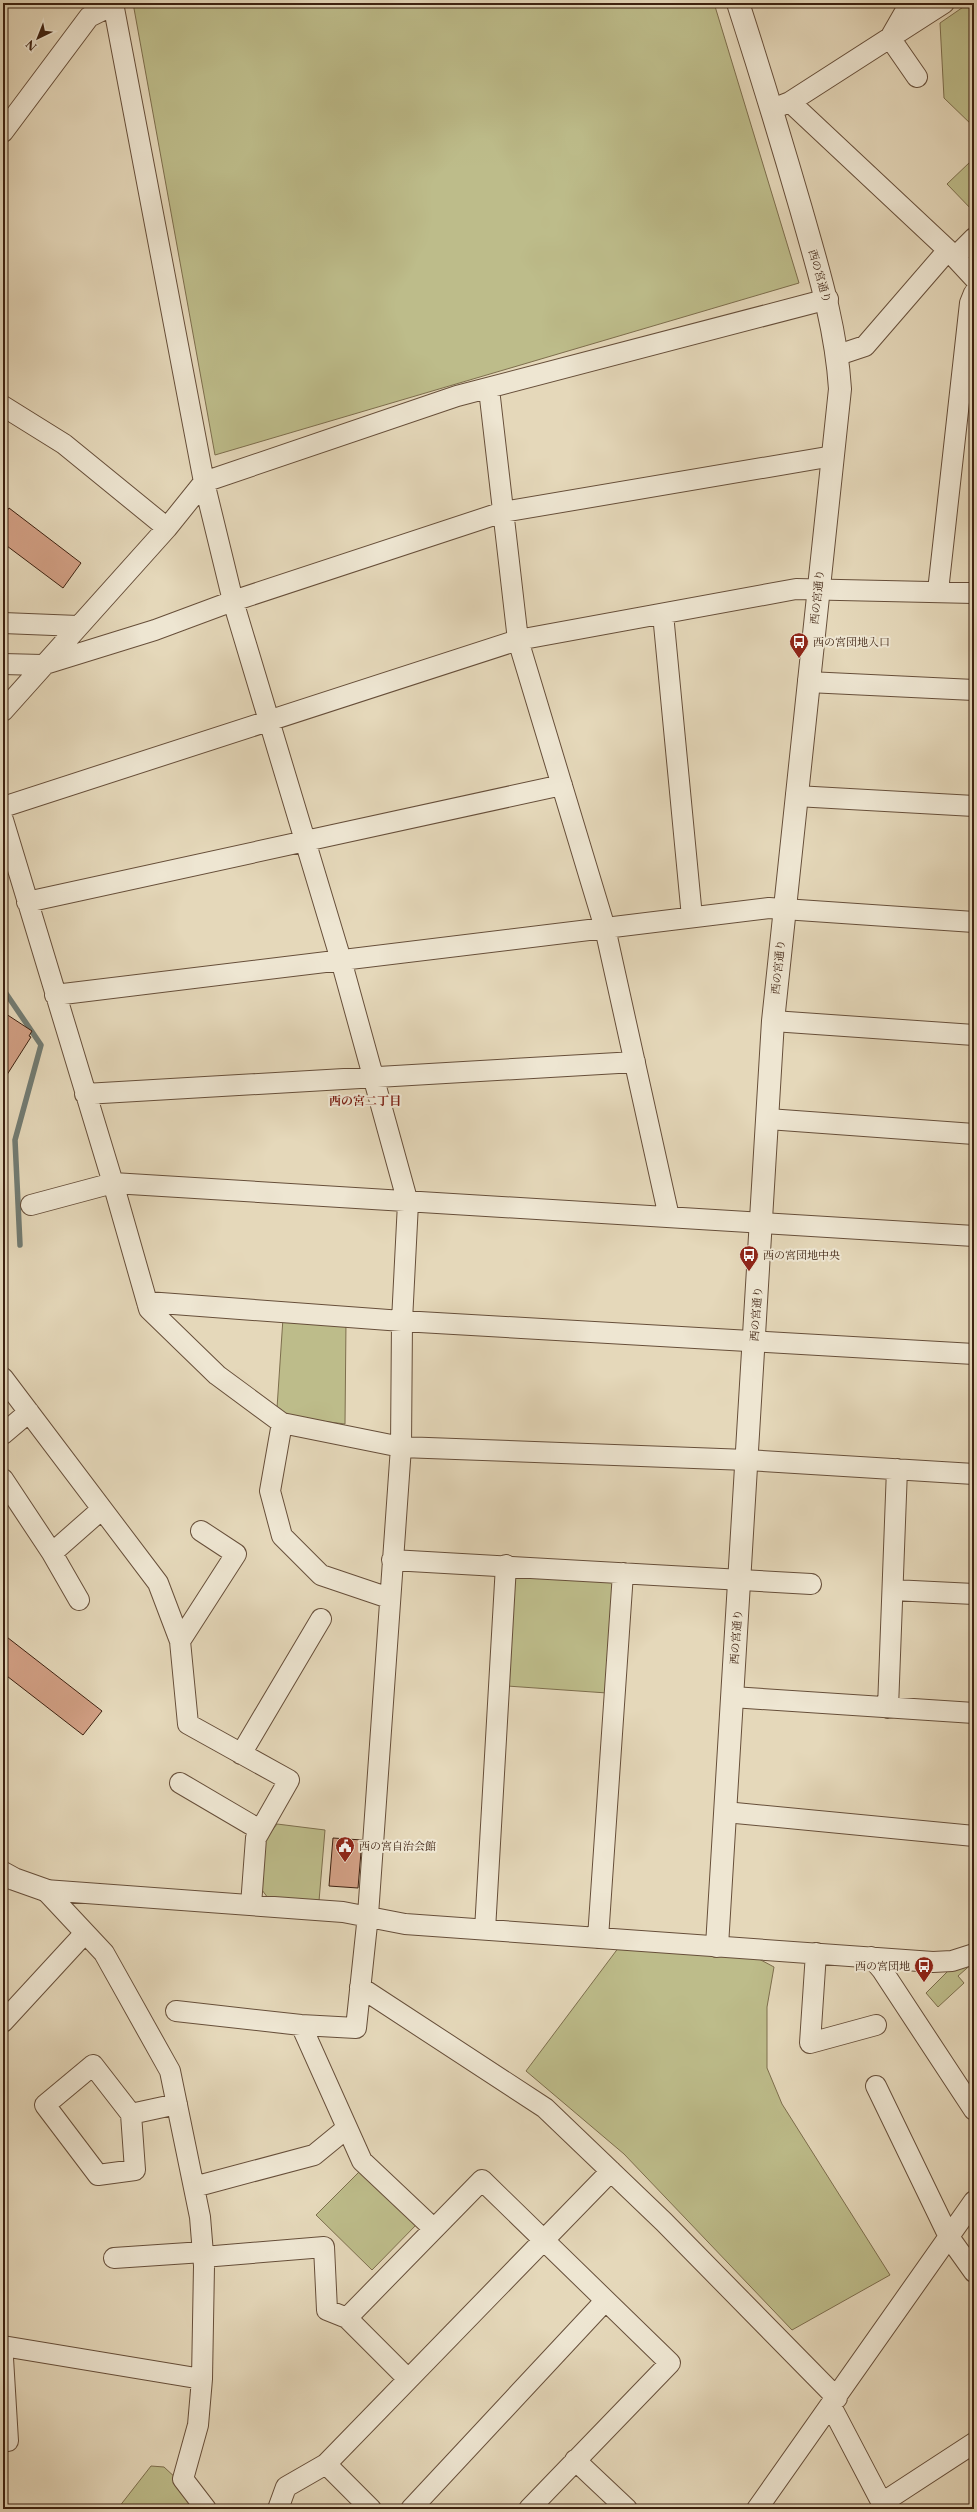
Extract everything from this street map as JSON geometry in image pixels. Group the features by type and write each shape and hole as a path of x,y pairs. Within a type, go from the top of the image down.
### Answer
{"street":[{"name":"西の宮通り","path":"717,1946 762,1223 773,1021 840,389 838,355 828,299 781,105 738,3"},
{"path":"890,38 910,3"},
{"path":"944,3 781,105 951,254 974,278"},
{"path":"3,132 89,17 113,4 204,482 233,601 341,960 408,1203 402,1321 401,1447 389,1598 368,1915 356,2028 302,2025 176,2011"},
{"path":"890,38 917,77"},
{"path":"838,355 865,346 951,254 974,238"},
{"path":"938,591 970,303 974,293"},
{"path":"3,710 167,528 204,482 457,396 828,299"},
{"path":"489,388 518,640 605,928 669,1217"},
{"path":"3,406 64,444 167,528"},
{"path":"3,664 42,665 155,630 233,601 503,512 833,456"},
{"path":"3,807 518,640 796,589 818,588 974,593"},
{"path":"663,614 692,917"},
{"path":"3,623 78,626"},
{"path":"808,682 974,690"},
{"path":"27,902 562,786"},
{"path":"796,796 974,806"},
{"path":"3,820 113,1183 149,1309 217,1375 282,1423 401,1447 747,1460 974,1474"},
{"path":"55,995 769,908 974,922"},
{"path":"773,1021 974,1035"},
{"path":"86,1094 634,1062"},
{"path":"768,1119 974,1134"},
{"path":"31,1205 113,1183 408,1203 669,1217 974,1236"},
{"path":"147,1302 402,1321 974,1354"},
{"path":"3,1378 158,1583 180,1642 188,1724 289,1780 256,1838 251,1905"},
{"path":"3,1434 29,1412"},
{"path":"282,1423 270,1491 282,1536 321,1575 389,1598"},
{"path":"888,1708 896,1469"},
{"path":"3,1479 52,1553 79,1600"},
{"path":"52,1553 102,1509"},
{"path":"180,1642 236,1554 201,1531"},
{"path":"392,1560 506,1565 812,1584"},
{"path":"486,1930 506,1565"},
{"path":"598,1938 623,1573"},
{"path":"893,1590 974,1594"},
{"path":"241,1754 321,1619"},
{"path":"732,1697 974,1713"},
{"path":"180,1783 260,1830"},
{"path":"725,1812 974,1836"},
{"path":"3,1873 14,1879 45,1890 368,1915 406,1924 933,1962 952,1961 974,1954"},
{"path":"45,1890 104,1953 170,2071 200,2217 203,2254 202,2379 198,2425 183,2479 206,2509"},
{"path":"3,2022 85,1933"},
{"path":"816,1953 810,2043 876,2025"},
{"path":"870,1957 882,1970 974,2110"},
{"path":"360,1987 545,2108 611,2171 834,2402 884,2506 974,2443"},
{"path":"302,2025 362,2161 434,2229"},
{"path":"93,2065 131,2114 135,2170 98,2175 45,2105 93,2065"},
{"path":"876,2086 949,2237 974,2272"},
{"path":"131,2114 177,2104"},
{"path":"194,2187 314,2155 347,2128"},
{"path":"278,2509 286,2487 326,2464 611,2171"},
{"path":"347,2318 482,2180 670,2364 529,2509"},
{"path":"757,2509 834,2402 974,2201"},
{"path":"114,2258 324,2248 327,2310 347,2318 408,2379"},
{"path":"411,2509 605,2301"},
{"path":"3,2346 202,2379"},
{"path":"3,2358 8,2440"},
{"path":"575,2460 627,2509"},
{"path":"326,2464 371,2509"}],"shaded area":[{"path":"133,3 714,3 799,283 215,455"},
{"path":"969,3 974,3 974,127 944,98 940,23"},
{"path":"970,162 974,165 974,212 947,184"},
{"path":"283,1318 346,1322 345,1424 289,1417 277,1408"},
{"path":"521,1571 609,1579 615,1586 607,1693 507,1686 511,1582"},
{"path":"277,1824 325,1830 319,1901 268,1898 262,1890 265,1840"},
{"path":"619,1947 759,1959 774,1967 767,2007 767,2068 782,2104 890,2275 792,2330 624,2154 526,2071"},
{"path":"974,1962 958,1976 964,1983 938,2007 926,1993 953,1966"},
{"path":"362,2169 418,2223 372,2270 316,2215"},
{"path":"151,2466 164,2467 178,2480 197,2509 121,2509 119,2507"}],"building":[{"path":"9,508 81,563 63,588 3,543 3,516"},
{"path":"3,1012 32,1031 29,1036 31,1037 3,1081"},
{"path":"3,1634 102,1711 83,1735 3,1673"},
{"name":"西の宮自治会館","path":"333,1838 362,1840 358,1888 329,1886"}],"waterway":[{"path":"3,989 41,1045 15,1140 20,1245"}],"place":[{"name":"西の宮団地入口","path":"799,659"},
{"name":"西の宮団地中央","path":"749,1272"},
{"name":"西の宮自治会館","path":"345,1863"},
{"name":"西の宮団地","path":"924,1983"}],"district":[{"name":"西の宮二丁目","path":"365,1101"}]}
